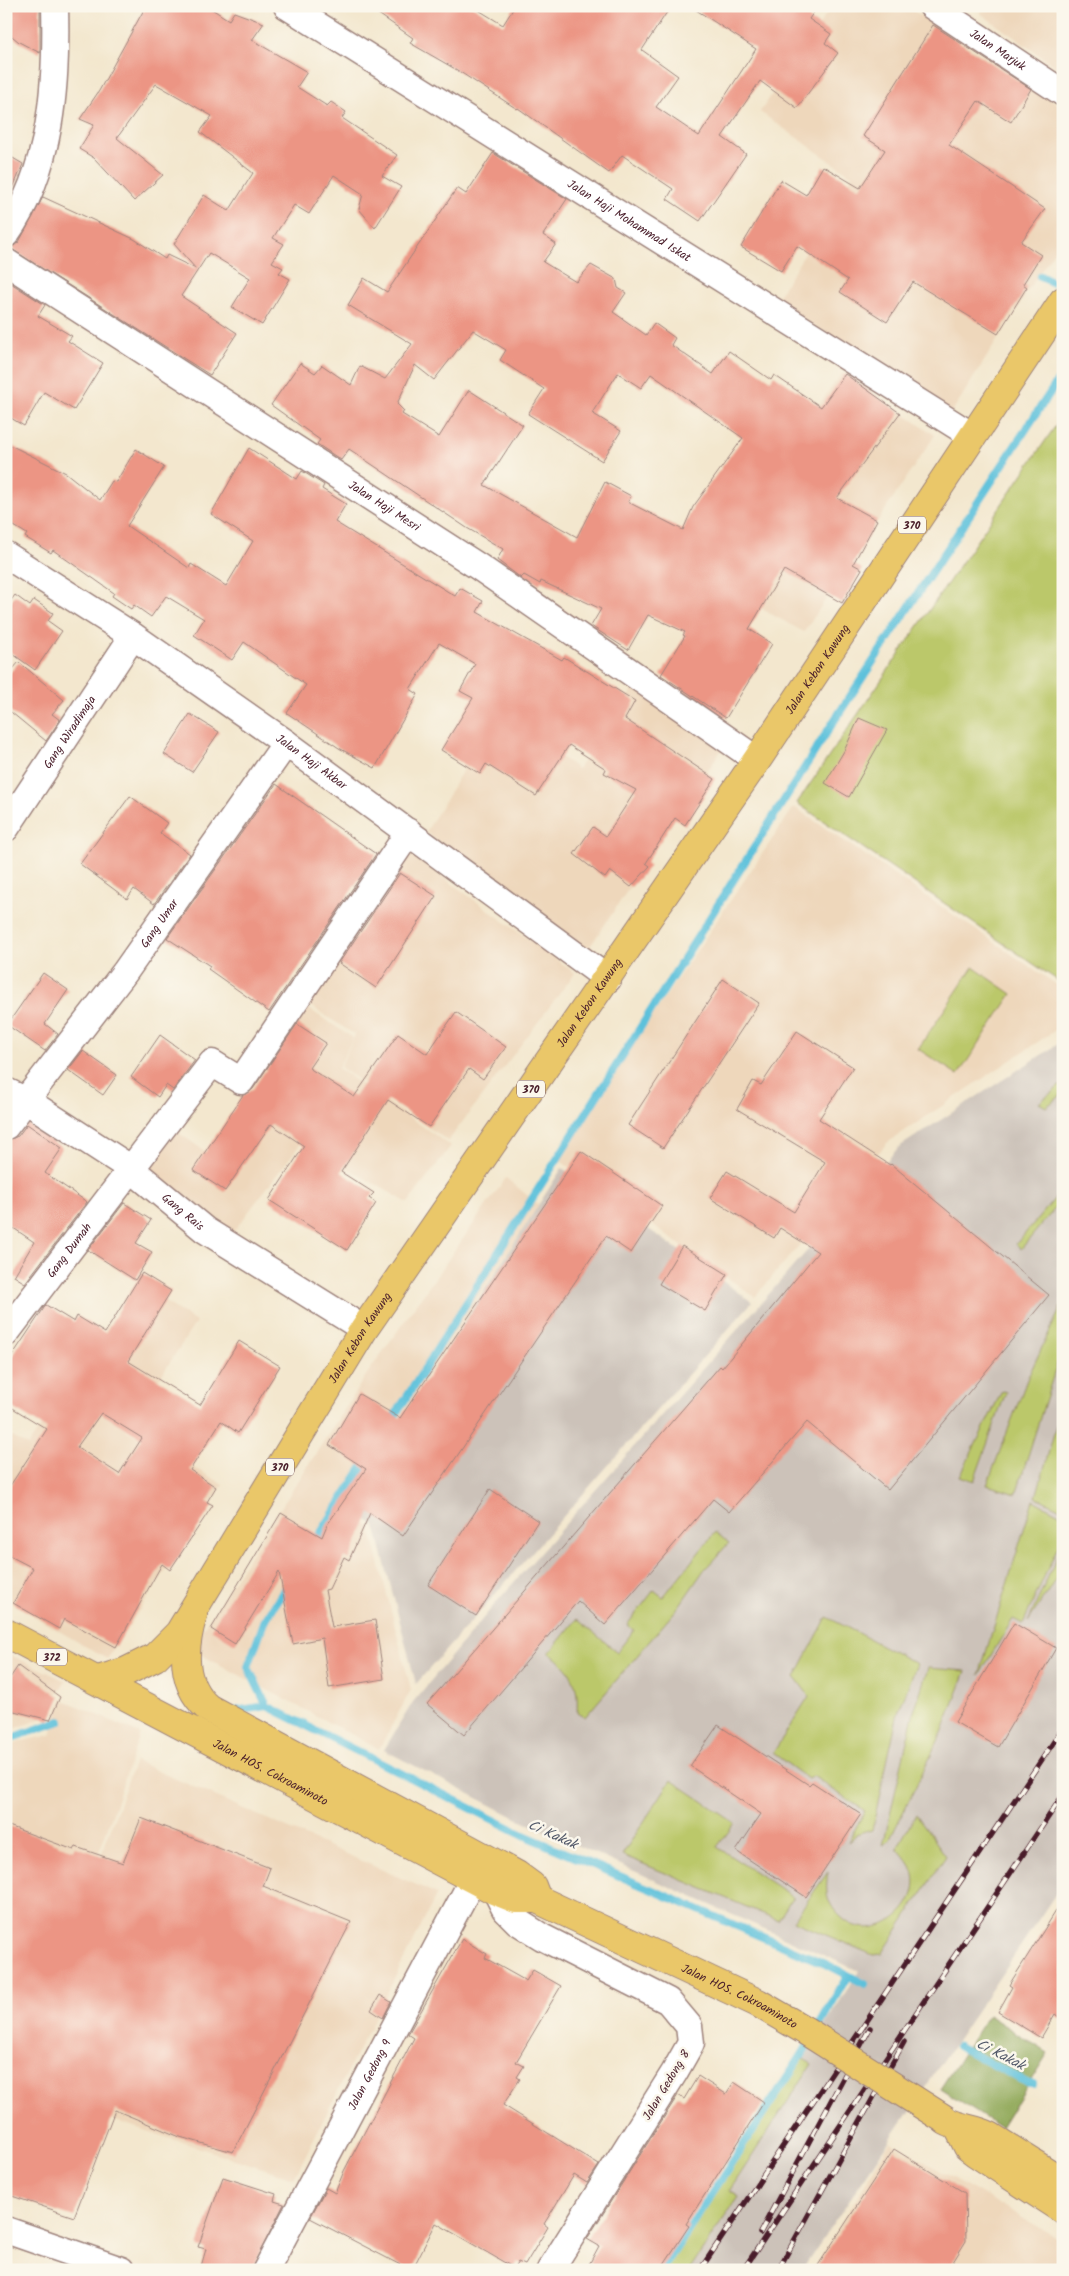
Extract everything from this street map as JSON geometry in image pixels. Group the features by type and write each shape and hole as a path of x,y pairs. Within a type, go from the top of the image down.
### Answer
{"main road":[{"name":"Jalan Kebon Kawung","path":"98,1680 127,1671 155,1657 179,1633 364,1330 608,979 757,760 1061,304"},
{"name":"Jalan HOS. Cokroaminoto","path":"196,1604 186,1639 187,1674 194,1692 202,1703 268,1742 517,1875 532,1886 537,1898"},
{"name":"Jalan HOS. Cokroaminoto","path":"6,1633 484,1885 516,1899 537,1898 758,2004 806,2031 952,2124 978,2130 990,2136 1063,2182"},
{"name":"Jalan HOS. Cokroaminoto","path":"952,2124 968,2146 976,2153 1063,2210"}],"street":[{"path":"6,234 18,217 31,191 44,148 53,90 56,48 54,6"},
{"name":"Jalan Haji Mohammad Iskat","path":"287,6 972,435"},
{"name":"Jalan Marjuk","path":"932,6 1063,93"},
{"name":"Jalan Haji Mesri","path":"6,262 479,568 757,760"},
{"name":"Jalan Haji Akbar","path":"6,556 133,636 286,743 608,979"},
{"name":"Gang Wiradimaja","path":"6,828 133,636"},
{"name":"Gang Umar","path":"6,1126 16,1096 125,972 286,743"},
{"name":"Gang Dumah","path":"6,1333 130,1168 212,1063 242,1081 409,832"},
{"name":"Gang Rais","path":"16,1096 130,1168 205,1230 364,1330"},
{"name":"Jalan Gedong 9","path":"266,2270 484,1885"},
{"name":"Jalan Gedong 8","path":"484,1885 518,1922 542,1938 668,2001 690,2026 691,2043 678,2066 550,2270"},
{"path":"6,2230 121,2270"}],"shaded area":[{"path":"832,6 906,6 1063,107 1063,238 1026,293 849,182 852,176 760,112"},
{"path":"985,6 1063,6 1063,72 980,13"},
{"path":"849,184 1025,296 952,412 775,301"},
{"path":"1063,367 1063,397 1049,387"},
{"path":"842,373 935,435 804,632 676,562 749,501"},
{"path":"635,687 724,746 585,954 426,832 497,713 578,769"},
{"path":"794,807 1063,989 1063,1025 887,1143 755,1297 556,1158"},
{"path":"403,848 575,973 448,1141 340,1067 355,1035 306,1003"},
{"path":"303,1005 353,1038 338,1068 451,1146 408,1203 302,1142 227,1240 139,1181 170,1127 209,1154"},
{"path":"1063,1041 1063,1883 802,2270 669,2270 859,1971 522,1821 384,1750 413,1702 501,1597 899,1147"},
{"path":"562,1168 752,1302 416,1684 375,1525 346,1508"},
{"path":"506,1178 539,1205 340,1508 370,1527 411,1690 379,1749 190,1649 367,1374"},
{"path":"136,1283 196,1322 126,1430 223,1484 107,1659 6,1600 6,1433 28,1446"},
{"path":"6,1653 66,1681 43,1718 6,1732"},
{"path":"62,1699 140,1734 39,2026 135,1761 437,1894 294,2178 6,2086 6,1748 22,1741 51,1735"},
{"path":"890,2142 1063,2241 1063,2270 813,2270"}],"green space":[{"path":"1063,415 1063,984 797,803"},
{"path":"973,967 1012,994 958,1075 918,1049"},
{"path":"1063,1083 1063,1094 1046,1107 1039,1103"},
{"path":"1063,1189 1063,1199 1021,1249 1016,1244"},
{"path":"1063,1303 1063,1345 1016,1494 987,1485 1028,1377"},
{"path":"1002,1391 1006,1392 974,1481 960,1476"},
{"path":"1063,1401 1063,1510 1036,1497"},
{"path":"1033,1500 1063,1516 1063,1535 1023,1624 1013,1619 979,1675"},
{"path":"715,1532 729,1543 704,1570 677,1609 585,1717 577,1712 577,1693 572,1678 563,1665 549,1653 577,1619 617,1652 634,1630 627,1625 654,1590 663,1597"},
{"path":"1063,1543 1063,1568 1028,1622"},
{"path":"827,1617 917,1664 898,1713 872,1830 856,1835 848,1842 865,1811 813,1776 808,1779 773,1753 809,1696 795,1677"},
{"path":"928,1668 966,1671 942,1733 889,1841 883,1845 914,1711"},
{"path":"671,1780 735,1823 717,1847 793,1897 778,1920 622,1855"},
{"path":"916,1814 946,1856 882,1954 873,1955 793,1921 828,1872 827,1891 832,1907 841,1917 854,1926 868,1928 882,1925 895,1918 906,1907 913,1894 915,1880 911,1866 897,1848"},
{"path":"988,2015 1048,2053 1001,2128 940,2089"},
{"path":"798,2056 812,2064 730,2190 739,2196 689,2270 659,2270"}],"building":[{"path":"15,6 40,6 40,53 19,42 6,31 6,20"},
{"path":"146,6 207,6 229,20 234,12 264,23 252,40 307,72 297,87 327,106 331,102 346,112 342,118 397,155 382,176 401,187 375,228 359,209 363,194 334,175 309,214 294,205 273,238 284,244 272,262 283,268 279,273 290,279 262,325 232,307 250,278 209,253 181,296 237,333 210,375 10,248 19,242 43,197 134,239 165,259 167,255 196,269 174,244 204,195 229,211 253,173 200,132 212,116 156,84 117,138 163,175 134,201 94,158 79,149 94,125 80,119 99,91"},
{"path":"367,6 472,6 503,25 515,6 671,6 642,50 678,76 656,107 699,136 756,49 690,6 818,6 809,19 831,34 825,43 838,53 797,108 760,81 722,137 746,154 700,221 667,199 673,189 622,155 609,173 518,108 410,43 413,38"},
{"path":"933,25 1031,89 1011,122 978,101 949,145 1045,209 1021,242 1041,255 1023,284 1027,287 998,334 913,282 887,322 840,292 848,280 797,246 781,271 741,247 781,180 806,195 823,166 860,188 885,150 863,136"},
{"path":"493,153 567,199 543,235 556,244 543,262 576,282 591,265 616,279 618,288 626,293 613,312 646,335 654,323 675,338 671,345 713,374 729,351 771,380 774,375 821,407 845,374 900,413 837,498 877,520 853,564 862,569 842,603 784,570 749,629 772,644 726,718 661,675 685,636 683,635 685,632 648,615 628,650 591,626 601,609 541,581 540,584 524,575 521,578 497,560 503,549 467,528 349,449 341,460 317,444 320,440 271,405 300,363 315,373 322,365 351,385 360,366 385,379 412,344 348,305 364,278 387,292 457,188 466,194","holes":["473,330 506,350 500,360 544,389 528,414 602,461 621,431 592,413 618,373 641,388 651,374 743,438 693,507 683,530 628,502 631,496 605,482 577,537 484,485 523,425 469,390 439,437 402,414 404,411 397,404 415,365 434,380"]},
{"path":"6,154 23,164 6,205"},
{"path":"6,280 45,305 38,316 72,336 68,341 103,363 74,410 44,392 24,426 6,415"},
{"path":"6,443 66,473 100,500 112,481 116,482 136,449 164,467 127,526 189,568 191,564 226,586 253,541 211,514 249,448 297,479 302,471 324,485 322,489 346,504 335,522 455,596 460,588 483,601 477,612 562,660 564,657 635,701 625,719 715,779 685,825 675,818 646,863 650,866 631,887 610,871 605,878 574,854 593,827 606,836 636,790 604,773 606,769 569,745 536,796 486,764 480,774 441,750 473,698 460,691 475,664 439,643 410,689 418,694 375,768 339,748 287,713 306,685 244,642 232,660 194,635 204,619 166,596 151,617 134,605 131,609 112,596 114,593 53,550 51,553 25,537 27,534 6,521"},
{"path":"15,595 30,606 34,600 53,613 48,621 62,631 35,670 6,649 6,607"},
{"path":"19,662 64,700 52,714 60,720 46,741 6,708 6,677"},
{"path":"190,714 219,732 192,772 164,754"},
{"path":"859,718 887,730 849,797 825,783 844,751"},
{"path":"276,784 376,854 269,1012 208,969 210,966 167,938"},
{"path":"130,796 167,823 160,833 190,854 154,904 134,889 127,899 80,864"},
{"path":"400,873 436,896 376,988 339,963"},
{"path":"43,973 68,990 45,1024 58,1034 45,1051 7,1025"},
{"path":"723,979 759,1003 663,1148 628,1125"},
{"path":"456,1012 506,1047 483,1079 469,1069 429,1127 388,1100 341,1172 374,1193 369,1198 376,1203 347,1250 269,1200 304,1146 271,1124 225,1191 193,1170 243,1095 253,1089 297,1024 326,1043 309,1068 354,1097 398,1034 427,1054"},
{"path":"797,1031 853,1067 819,1119 891,1164 1049,1295 888,1490 807,1422 729,1512 713,1499 605,1625 578,1601 464,1735 427,1704 720,1366 722,1368 818,1252 780,1228 774,1238 710,1198 727,1171 794,1212 825,1162 737,1109 753,1081 761,1085"},
{"path":"160,1035 195,1060 173,1090 166,1085 158,1097 131,1077"},
{"path":"83,1051 117,1075 103,1095 68,1070"},
{"path":"27,1124 62,1148 45,1173 87,1202 25,1283 14,1276 34,1242 6,1223 6,1141 18,1136"},
{"path":"581,1151 662,1206 631,1253 606,1236 403,1536 370,1513 349,1560 344,1557 329,1589 325,1590 332,1627 375,1620 384,1679 329,1688 322,1638 293,1644 279,1572 235,1644 211,1629 281,1513 322,1537 327,1525 366,1469 329,1445 359,1394 400,1418"},
{"path":"124,1203 151,1220 136,1243 152,1252 135,1280 88,1250"},
{"path":"682,1246 727,1274 705,1311 659,1284"},
{"path":"142,1273 171,1291 128,1361 200,1405 239,1341 280,1366 238,1433 221,1421 190,1470 216,1487 207,1502 213,1505 170,1570 162,1564 116,1647 64,1619 59,1629 13,1603 33,1568 6,1554 6,1492 47,1429 6,1404 6,1365 46,1305 74,1322 77,1316 105,1333","holes":["101,1413 142,1438 119,1474 77,1447"]},
{"path":"490,1489 538,1521 476,1616 428,1585"},
{"path":"1014,1623 1056,1648 998,1747 955,1722"},
{"path":"18,1666 60,1697 50,1720 6,1709 6,1684"},
{"path":"718,1725 809,1785 812,1782 861,1814 806,1897 736,1851 761,1814 690,1766"},
{"path":"141,1818 270,1868 263,1886 351,1922 233,2152 180,2137 115,2110 74,2217 6,2194 6,1825 74,1850 76,1847 123,1863"},
{"path":"1063,1900 1063,2020 1055,2014 1041,2038 998,2012 1012,1987 1009,1985"},
{"path":"462,1939 487,1954 485,1958 526,1981 533,1970 561,1986 516,2062 524,2066 517,2077 520,2079 503,2105 599,2165 587,2183 574,2175 544,2224 548,2227 525,2265 518,2262 514,2268 436,2223 412,2270 410,2270 310,2218 326,2188 335,2193 344,2171 414,2038 408,2034"},
{"path":"380,1995 391,2002 383,2018 371,2010"},
{"path":"698,2076 726,2094 734,2082 764,2102 686,2224 689,2226 660,2270 586,2270 599,2246 587,2239 678,2095 684,2099"},
{"path":"894,2149 965,2193 966,2241 948,2270 815,2270"},
{"path":"223,2177 276,2194 274,2201 284,2204 251,2270 200,2270 206,2249 198,2247"}],"waterway":[{"path":"1040,276 1063,288"},
{"path":"391,1422 834,721 1063,373"},
{"path":"315,1542 368,1459"},
{"path":"267,1706 248,1667 264,1622 288,1584"},
{"name":"Ci Kakak","path":"235,1711 267,1706 528,1837 828,1965 865,1984"},
{"name":"Ci Kakak","path":"6,1740 60,1721"},
{"path":"662,2270 802,2055 848,1975"},
{"name":"Ci Kakak","path":"958,2046 1029,2084 1033,2084"}],"railway":[{"path":"700,2270 1063,1728"},
{"path":"743,2270 1063,1795"},
{"path":"760,2233 870,2028"},
{"path":"778,2270 904,2042"}]}
